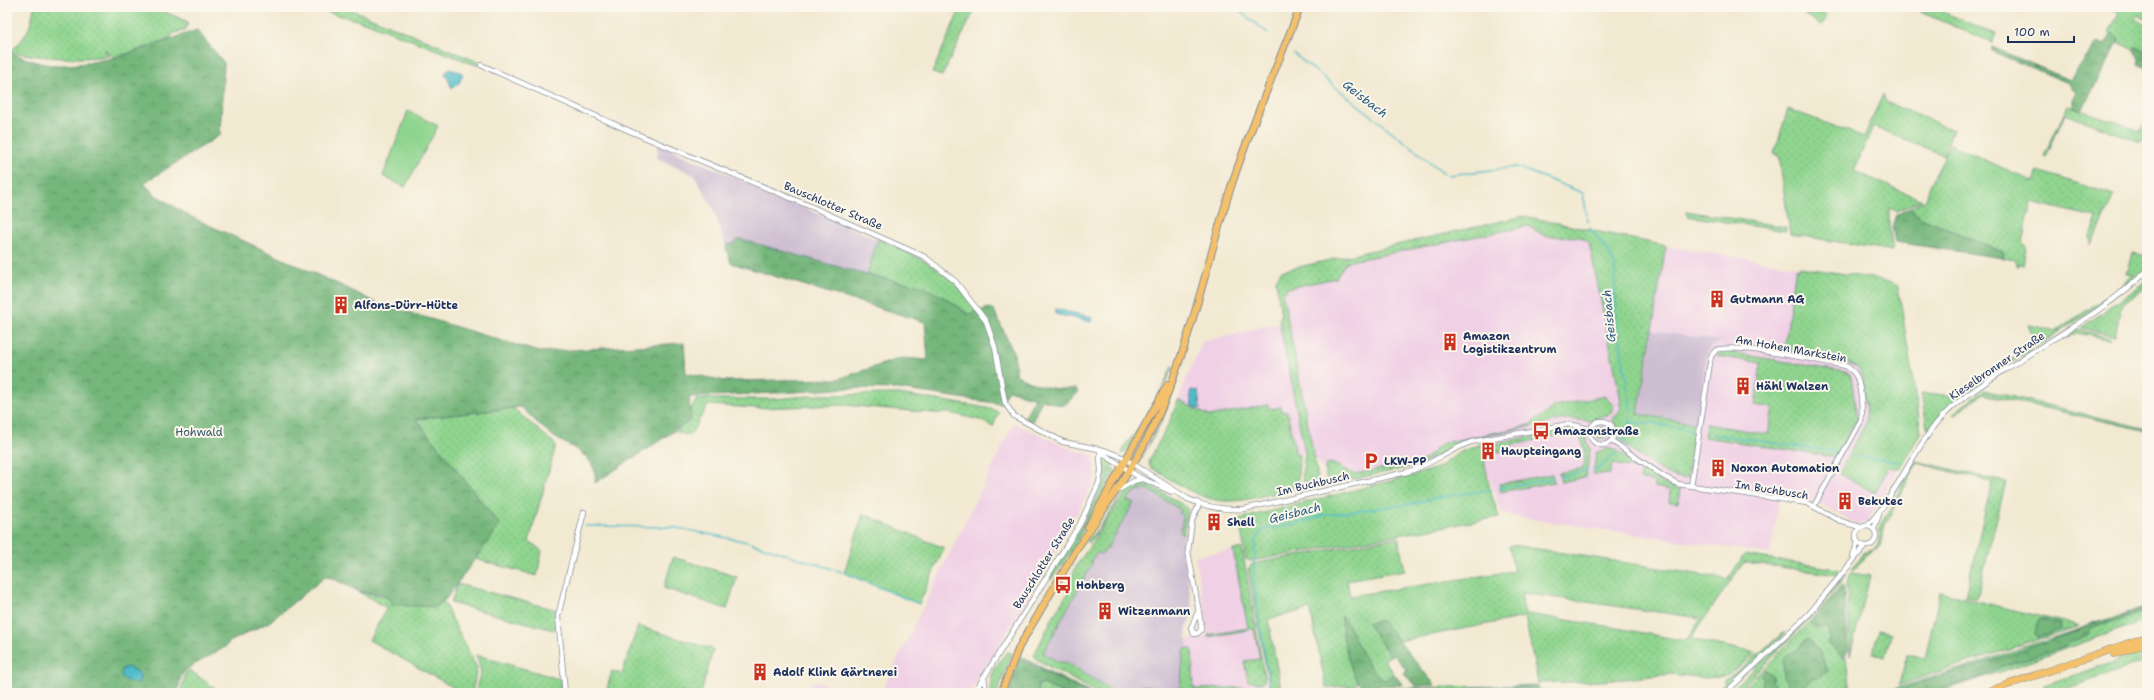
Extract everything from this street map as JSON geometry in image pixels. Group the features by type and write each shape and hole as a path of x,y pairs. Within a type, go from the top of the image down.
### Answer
{"highway":[{"path":"1984,693 2147,637"},
{"path":"1998,693 2147,642"}],"main road":[{"path":"1078,547 1116,492 1156,421 1195,314 1221,219 1239,162 1300,7"},
{"path":"1001,693 1015,654 1078,547 1102,499 1125,462 1173,377"}],"street":[{"name":"Bauschlotter Straße","path":"481,65 632,132 812,207 925,258 956,282 986,321 996,347 1004,398 1012,414 1063,442 1103,451 1131,466"},
{"name":"Kieselbronner Straße","path":"1874,529 1881,510 1917,448 1951,408 1975,389 2107,304 2136,282 2147,271"},
{"name":"Am Hohen Markstein","path":"1691,486 1711,356 1716,350 1721,348 1770,353 1846,366 1852,370 1858,379 1862,412 1861,421 1814,506"},
{"path":"1598,421 1609,422 1615,431 1612,441 1605,445 1598,444 1592,440 1590,429 1598,421"},
{"name":"Im Buchbusch","path":"1131,466 1144,479 1199,504 1225,510 1244,509 1407,472 1417,469 1457,447 1471,442 1569,424 1590,429"},
{"name":"Im Buchbusch","path":"1612,441 1663,476 1678,484 1807,503 1843,522 1860,527"},
{"name":"Bauschlotter Straße","path":"974,693 1080,524 1099,483 1101,471 1100,457 1103,451"},
{"name":"Im Buchbusch","path":"1131,466 1177,493"},
{"path":"1116,492 1134,480 1144,479"},
{"path":"1198,612 1188,552 1192,521 1199,504"},
{"name":"Kieselbronner Straße","path":"1867,526 1881,510"},
{"path":"565,693 558,616 584,512"},
{"name":"Im Buchbusch","path":"1843,522 1856,534"},
{"path":"1725,693 1809,614 1828,592 1851,560 1865,546 1871,544 1876,539 1874,529 1867,526 1860,527 1856,534 1858,542 1851,560"},
{"path":"1858,542 1865,546"},
{"path":"984,676 986,693"}],"shaded area":[{"path":"658,144 878,240 867,275 740,239 726,248 713,208 694,175 657,158"},
{"path":"1524,216 1666,246 1883,280 1898,286 1921,432 1867,522 1857,524 1816,502 1780,495 1770,554 1512,516 1501,512 1484,463 1479,435 1448,447 1429,459 1332,482 1316,459 1305,453 1296,455 1287,411 1269,409 1268,405 1209,416 1178,400 1202,342 1279,323 1281,316 1276,280 1281,271"},
{"path":"1653,331 1723,341 1712,345 1707,352 1696,424 1638,414"},
{"path":"1014,423 1078,452 1094,455 1095,480 1049,563 970,693 881,693"},
{"name":"Witzenmann","path":"1148,485 1188,515 1182,543 1193,612 1186,628 1190,693 1106,693 1041,656 1087,559 1132,493"},
{"path":"1233,550 1249,628 1208,635 1195,556"},
{"path":"1253,628 1260,659 1244,661 1247,679 1254,683 1265,681 1265,687 1193,689 1192,650 1187,648 1187,640"},
{"path":"815,681 851,693 807,693 810,684"}],"green space":[{"path":"34,7 149,7 148,9 150,12 150,7 154,7 188,22 186,29 170,35 173,38 115,58 104,49 109,56 60,58 10,52 27,32"},
{"path":"310,7 345,7 479,62 477,65 473,64 367,23"},
{"path":"961,7 976,7 942,76 932,73"},
{"path":"1794,7 1813,7 1827,16 1822,26"},
{"path":"1922,7 1931,7 1996,34 1992,42 1920,12"},
{"path":"2108,7 2147,7 2147,20 2138,15 2135,19 2147,26 2147,52 2137,46 2135,50 2118,42 2119,38 2109,33 2119,12"},
{"name":"Hohwald","path":"197,30 224,63 220,135 144,183 154,194 189,216 351,290 380,305 539,352 684,343 686,373 725,381 838,379 901,358 928,360 925,322 731,263 726,248 727,244 732,244 740,239 867,275 922,286 949,300 968,314 989,308 994,310 1014,354 1016,374 1045,387 1061,389 1076,388 1078,393 1063,406 1042,400 1032,422 1024,418 1035,398 1008,390 1001,404 899,389 847,388 689,397 691,420 595,483 593,466 588,459 575,449 553,436 521,407 416,419 500,525 445,600 435,607 392,605 390,600 383,594 358,591 332,578 325,577 269,622 231,641 225,647 185,670 181,677 177,693 7,693 7,52 35,62 51,65 89,63 144,49"},
{"path":"2112,33 2119,38 2118,42 2082,110 2073,106 2073,99 2076,93 2068,83 1991,51 1992,47 2070,80 2098,42 2105,45"},
{"path":"2137,46 2147,52 2147,68 2138,64 2139,59 2135,50"},
{"path":"1883,94 1886,102 1953,130 1943,155 1873,126 1854,171 1922,200 1896,211 1889,208 1889,225 1893,251 1790,234 1779,156 1774,154 1788,109 1864,137"},
{"path":"2068,105 2140,131 2147,119 2147,134 2144,134 2147,136 2147,142 2142,140 2141,142 2065,114 2046,157 2044,156"},
{"path":"408,111 438,126 405,187 383,176"},
{"path":"1950,144 2034,182 2038,171 2114,195 2091,245 2089,245 2092,240 2089,238 2097,218 2032,202 2022,242 2026,246 2023,265 2018,263 2018,266 2016,266 2015,260 2003,258 2003,252 1921,218 1909,208 1926,200 1929,188"},
{"path":"1909,208 1921,218 2003,252 2003,258 1895,242 1892,227 1896,215"},
{"path":"1686,211 1786,227 1786,231 1687,216"},
{"path":"1524,216 1666,246 1638,414 1696,424 1687,477 1681,478 1672,476 1652,465 1626,445 1618,436 1613,419 1621,409 1621,401 1589,242 1579,237 1545,236 1529,226 1346,262 1336,278 1288,288 1283,294 1318,478 1316,485 1305,487 1302,475 1305,453 1279,320 1281,316 1276,280 1281,271"},
{"path":"878,239 918,257 937,268 957,285 977,312 968,314 949,300 867,275"},
{"path":"2133,253 2147,256 2147,268 2100,306 2034,348 2029,325 2057,331 2119,288 2133,275 2127,274"},
{"path":"1800,267 1883,280 1898,286 1921,432 1900,469 1889,467 1875,493 1839,473 1867,421 1862,377 1859,369 1846,361 1784,350 1795,273 1796,269"},
{"path":"2147,281 2147,287 2122,303 2115,336 2081,328"},
{"path":"2076,329 2110,338 2110,340 2077,333 2064,338"},
{"path":"2030,344 2031,350 1977,386 1951,406 1929,429 1927,427 1921,393 1960,396 2029,347"},
{"path":"1722,351 1846,372 1851,376 1857,419 1835,457 1704,437 1706,424 1768,434 1773,408 1755,405 1761,363 1717,356"},
{"path":"1172,366 1174,367 1129,449 1122,454 1126,444 1137,431 1151,408 1166,381"},
{"path":"1176,378 1177,380 1162,421 1141,459 1160,421"},
{"path":"1984,390 2147,429 2147,431 1983,394 1954,415 1952,414"},
{"path":"899,394 987,408 999,412 993,427 980,420 950,413 933,413 845,405 757,408 708,405 692,432 688,435 677,432 697,399 775,399 819,395"},
{"path":"1605,396 1613,404 1613,411 1609,416 1605,415 1590,421 1566,419 1466,440 1423,463 1416,465 1414,463 1423,460 1444,443 1522,427 1531,424 1555,406"},
{"path":"1178,400 1209,416 1268,405 1270,409 1281,407 1282,412 1287,411 1296,455 1299,455 1298,487 1243,500 1215,500 1195,493 1150,467 1149,461 1170,421"},
{"path":"513,408 556,445 529,541 542,551 537,576 475,559 500,525 416,419"},
{"path":"1604,427 1607,428 1607,438 1600,439 1597,438 1596,431 1597,428"},
{"path":"1565,429 1575,429 1584,433 1590,449 1586,477 1561,482 1559,473 1583,468 1585,459 1584,449 1581,439 1576,432 1507,446 1507,450 1497,452 1496,444"},
{"path":"1481,444 1490,490 1499,517 1251,561 1246,559 1239,519 1418,474 1440,467 1458,453"},
{"path":"1607,448 1615,450 1664,484 1680,490 1678,503 1669,502 1670,490 1654,487 1654,482 1640,479 1642,469 1612,464 1610,474 1593,474 1596,453"},
{"path":"1105,458 1114,463 1102,480 1102,459"},
{"path":"1916,461 2006,482 1977,598 1965,596 1992,482 1917,463 1885,525 1880,546 1865,556 1855,570 1852,570 1862,554 1876,547 1879,542 1880,527 1885,516 1892,507 1903,481"},
{"path":"1331,463 1354,474 1407,464 1410,467 1331,484 1326,478 1325,470 1326,465"},
{"path":"1111,469 1115,470 1114,473 1094,507 1073,549 1051,580 1048,578 1082,524"},
{"path":"1552,474 1554,482 1501,492 1499,484"},
{"path":"1138,484 1150,485 1188,508 1183,535 1180,532 1183,518 1179,512 1181,510 1145,488 1143,491 1139,490 1132,494 1127,501 1134,503 1106,550 1101,554 1098,552 1091,560 1092,564 1043,653 1059,662 1068,663 1111,690 1124,693 1097,693 1036,659 1034,655 1054,615 1068,593 1070,580 1077,565 1127,491"},
{"path":"1127,486 1106,520 1089,543 1087,541 1102,524"},
{"path":"863,514 944,548 919,604 844,573"},
{"path":"1398,537 1405,570 1347,580 1350,596 1514,571 1509,546 1513,545 1728,579 1744,555 1837,569 1840,571 1837,575 1744,562 1690,639 1756,653 1730,674 1725,676 1706,678 1672,674 1603,681 1538,683 1525,617 1399,641 1382,621 1368,623 1390,656 1384,660 1394,674 1385,681 1379,677 1366,661 1342,616 1348,658 1357,682 1355,686 1326,687 1310,609 1268,619 1281,690 1270,691 1248,569 1252,564","holes":["1521,593 1701,618 1686,641 1606,626 1528,614 1525,616"]},
{"path":"1242,548 1265,681 1259,683 1248,681 1244,661 1260,659 1254,629 1208,637 1208,635 1248,628 1233,550"},
{"path":"673,557 737,577 727,609 664,588"},
{"path":"1852,573 1870,576 1850,656 1847,585 1849,576"},
{"path":"1845,575 1842,581 1813,615 1736,693 1728,693 1796,630"},
{"path":"457,584 557,610 556,629 554,630 451,603"},
{"path":"1843,584 1844,590 1841,589 1825,626 1828,626 1830,630 1828,645 1834,647 1842,658 1846,657 1850,693 1808,693 1807,683 1828,671 1819,652 1813,646 1802,643 1796,651 1786,659 1783,668 1785,678 1793,693 1779,693 1772,681 1764,678 1768,693 1739,693 1805,627"},
{"path":"1841,589 1844,590 1848,650 1844,658 1833,647 1827,644 1830,639 1828,626 1816,628 1810,623"},
{"path":"359,592 385,596 390,600 435,607 442,602 444,603 477,668 472,693 463,693 369,640 387,608"},
{"path":"1940,592 2078,626 1899,685 1907,654 1925,658"},
{"path":"2147,606 2147,620 2003,671 1935,693 1880,693 1965,667"},
{"path":"2147,607 2147,610 2090,629 2090,634 2071,641 2065,647 2007,665 1981,677 1927,693 1888,693 2013,654 2100,622"},
{"path":"1342,616 1372,669 1385,680 1394,674 1403,685 1361,686 1353,673 1344,642"},
{"path":"2041,619 2060,624 2060,629 2038,637 2035,633 2038,621"},
{"path":"1382,621 1435,685 1415,686 1404,673 1407,671 1394,654 1390,656 1368,623"},
{"path":"638,626 713,650 701,693 606,692 612,671 622,674"},
{"path":"1878,630 1891,633 1885,657 1873,654"},
{"path":"1783,633 1786,633 1722,693 1715,693 1725,683 1723,681 1736,673"},
{"path":"1805,640 1811,640 1815,648 1818,649 1828,671 1807,683 1808,693 1793,693 1784,679 1784,660 1788,655 1799,649"},
{"path":"1187,648 1192,649 1194,689 1265,687 1264,691 1249,693 1128,693 1143,685 1154,688 1180,688 1184,651"},
{"path":"2147,651 2147,661 2054,693 2039,693 2043,692 2044,685"},
{"path":"1007,652 1012,653 997,693 989,693 993,670"},
{"path":"476,655 560,679 562,693 475,693 481,671"},
{"path":"1020,656 1090,693 1087,693 1025,660 1018,661"},
{"path":"1021,660 1087,693 1063,693 1043,684 1037,685 1038,693 1009,693 1018,661"},
{"path":"189,670 222,693 180,693 186,672"},
{"path":"1765,670 1773,676 1772,681 1779,693 1764,691 1762,682 1764,678 1761,675"},
{"path":"1038,684 1043,684 1063,693 1038,693"},
{"path":"1538,685 1538,687 1474,687 1471,693 1408,692 1409,688"},
{"path":"1538,687 1540,693 1471,692 1474,688"},
{"path":"1409,688 1409,693 1359,693 1364,690"},
{"path":"1348,690 1354,693 1289,693"}],"water":[{"path":"449,69 461,72 463,74 459,83 452,88 445,73"},
{"path":"1056,309 1092,317 1091,322 1055,314"},
{"path":"1191,390 1198,391 1200,409 1192,406"},
{"path":"127,667 138,672 141,676 138,683 129,682 121,677 122,669"}],"waterway":[{"path":"1234,7 1269,34"},
{"name":"Geisbach","path":"1294,54 1444,173"},
{"name":"Geisbach","path":"1449,175 1517,167 1583,193 1588,222"},
{"name":"Geisbach","path":"1590,228 1609,253 1615,265 1616,316 1631,410"},
{"name":"Geisbach","path":"1623,442 1631,418"},
{"path":"1630,423 1653,423 1693,431"},
{"path":"1712,434 1836,452"},
{"name":"Geisbach","path":"1593,470 1602,466 1617,452"},
{"path":"1852,456 1901,462"},
{"name":"Geisbach","path":"1560,477 1587,471"},
{"name":"Geisbach","path":"1500,488 1553,478"},
{"name":"Geisbach","path":"1270,687 1253,579 1256,540 1262,530 1295,524 1325,515 1410,504 1440,497 1490,490"},
{"path":"585,526 672,527 748,542"},
{"path":"751,543 842,572"},
{"path":"845,573 919,604"}],"place":[{"name":"Gutmann AG","path":"1717,299"},
{"name":"Alfons-Dürr-Hütte","path":"341,305"},
{"name":"Amazon Logistikzentrum","path":"1450,342"},
{"name":"Hähl Walzen","path":"1743,386"},
{"name":"Amazonstraße","path":"1541,431"},
{"name":"Haupteingang","path":"1488,451"},
{"name":"LKW-PP","path":"1371,461"},
{"name":"Noxon Automation","path":"1718,468"},
{"name":"Bekutec","path":"1845,501"},
{"name":"Shell","path":"1214,522"},
{"name":"Hohberg","path":"1063,585"},
{"name":"Witzenmann","path":"1105,611"},
{"name":"Adolf Klink Gärtnerei","path":"760,672"}]}
